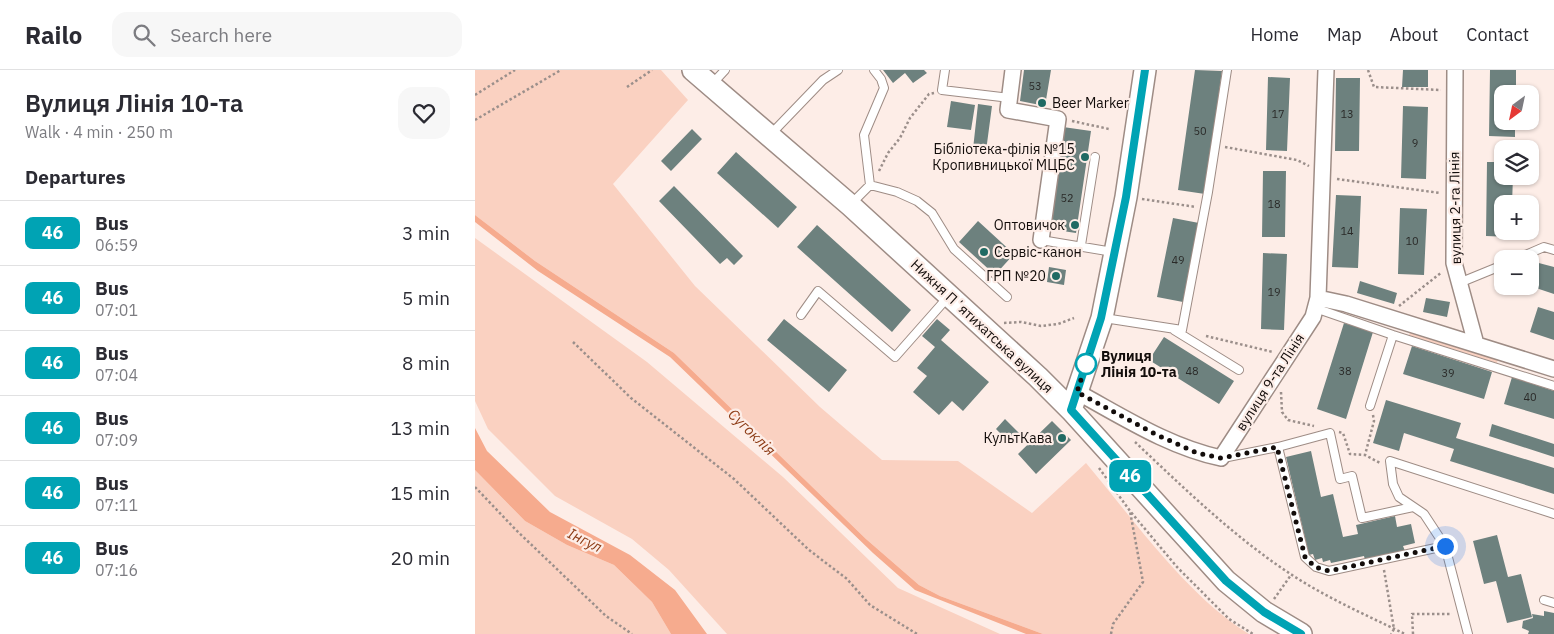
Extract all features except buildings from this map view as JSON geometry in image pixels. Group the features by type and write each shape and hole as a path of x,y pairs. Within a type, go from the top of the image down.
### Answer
{"street":[{"name":"Нижня Пʼятихатська вулиця","path":"693,70 850,205 986,328 1074,401 1226,581 1264,612 1301,634"},
{"path":"1013,70 1008,110 1059,119 1041,240"},
{"path":"1145,70 1126,197 1101,318 1074,401 1197,453 1221,458"},
{"path":"1325,70 1317,303 1385,317 1554,368"},
{"name":"вулиця 2-га Лінія","path":"1455,70 1454,263 1476,344"},
{"name":"вулиця 9-та Лінія","path":"1221,458 1313,316 1317,303"}],"lane":[{"path":"710,86 725,70"},
{"path":"769,136 823,80 838,70"},
{"path":"870,185 864,135 884,88 881,79 874,70"},
{"path":"945,70 942,90 1009,98"},
{"path":"1101,318 1182,330 1205,209 1227,70"},
{"path":"1081,245 1095,157"},
{"path":"850,205 870,185"},
{"path":"870,185 897,192 917,201 932,213 954,249 1007,297"},
{"path":"1041,240 1115,252"},
{"path":"1537,250 1544,247 1554,250"},
{"path":"1459,283 1494,269"},
{"path":"801,315 818,291 895,357 950,295"},
{"path":"1317,303 1393,335 1554,386"},
{"path":"1170,328 1239,370"},
{"path":"1370,406 1393,335"},
{"path":"1221,458 1277,447 1330,433 1340,479 1352,476 1361,518 1413,507"},
{"path":"1277,447 1305,557 1315,567 1329,571 1445,546"},
{"path":"1468,634 1445,546 1424,514 1399,497 1393,484 1390,461 1554,514"},
{"path":"1544,600 1554,603"}],"path":[{"path":"475,95 515,70"},
{"path":"475,120 561,70"},
{"path":"627,88 652,70"},
{"path":"1368,70 1373,87 1455,91"},
{"path":"870,185 888,153 900,138 910,118 929,94 942,90"},
{"path":"1059,119 1109,129"},
{"path":"1235,149 1297,160 1338,180 1454,194"},
{"path":"1126,197 1205,209"},
{"path":"1385,317 1454,263"},
{"path":"986,328 1005,323 1021,322 1041,326 1058,324 1073,318"},
{"path":"1203,335 1287,355"},
{"path":"573,342 631,398 734,479 809,550 847,579 871,605 917,634"},
{"path":"1277,371 1281,390 1282,412 1288,420 1315,426"},
{"path":"1365,455 1374,421 1370,406"},
{"path":"1333,430 1343,432 1350,454 1365,455 1391,468"},
{"path":"1129,436 1211,511 1291,575 1327,596 1405,634"},
{"path":"1097,466 1130,511 1177,567 1229,619 1253,634"},
{"path":"475,487 516,530 606,616 632,634"},
{"path":"1111,634 1113,624 1143,582 1130,511"},
{"path":"1264,612 1291,575"},
{"path":"1385,576 1394,629 1391,634"},
{"path":"1413,634 1411,614 1449,614"}],"shaded area":[{"path":"475,70 661,70 688,100 613,184 695,286 820,407 882,460 958,461 1032,513 1086,463 1142,532 1183,578 1226,618 1249,634 1043,634 940,596 919,585 866,539 674,353 535,261 475,215"},
{"path":"475,238 647,362 783,477 898,588 1000,634 727,634 669,570 632,539 555,496 488,429 475,401"},
{"path":"1412,327 1499,354 1497,363 1409,335"},
{"path":"475,470 525,521 567,545 614,565 652,602 671,634 475,634"}],"water":[{"name":"Сугоклія","path":"475,215 535,261 674,353 866,539 919,585 940,596 1043,634 1026,634 915,590 873,553 670,357 538,271 475,222"},
{"name":"Інгул","path":"475,428 487,451 550,512 630,555 675,590 707,634 671,634 652,602 614,565 567,545 525,521 475,470"}],"bus line":[{"name":"46","path":"1145,70 1126,197 1101,318 1071,410 1226,581 1264,612 1301,634"}],"place":[{"name":"Beer Marker","path":"1042,103"},
{"name":"Бібліотека-філія №15 Кропивницької МЦБС","path":"1085,157"},
{"name":"Оптовичок","path":"1075,225"},
{"name":"Сервіс-канон","path":"984,252"},
{"name":"ГРП №20","path":"1056,276"},
{"name":"Вулиця Лінія 10-та","path":"1086,364"},
{"name":"КультКава","path":"1062,438"}],"route":[{"path":"1086,364 1089,355 1077,392 1155,434 1197,453 1221,458 1277,447 1305,557 1315,567 1329,571 1445,546"}]}
